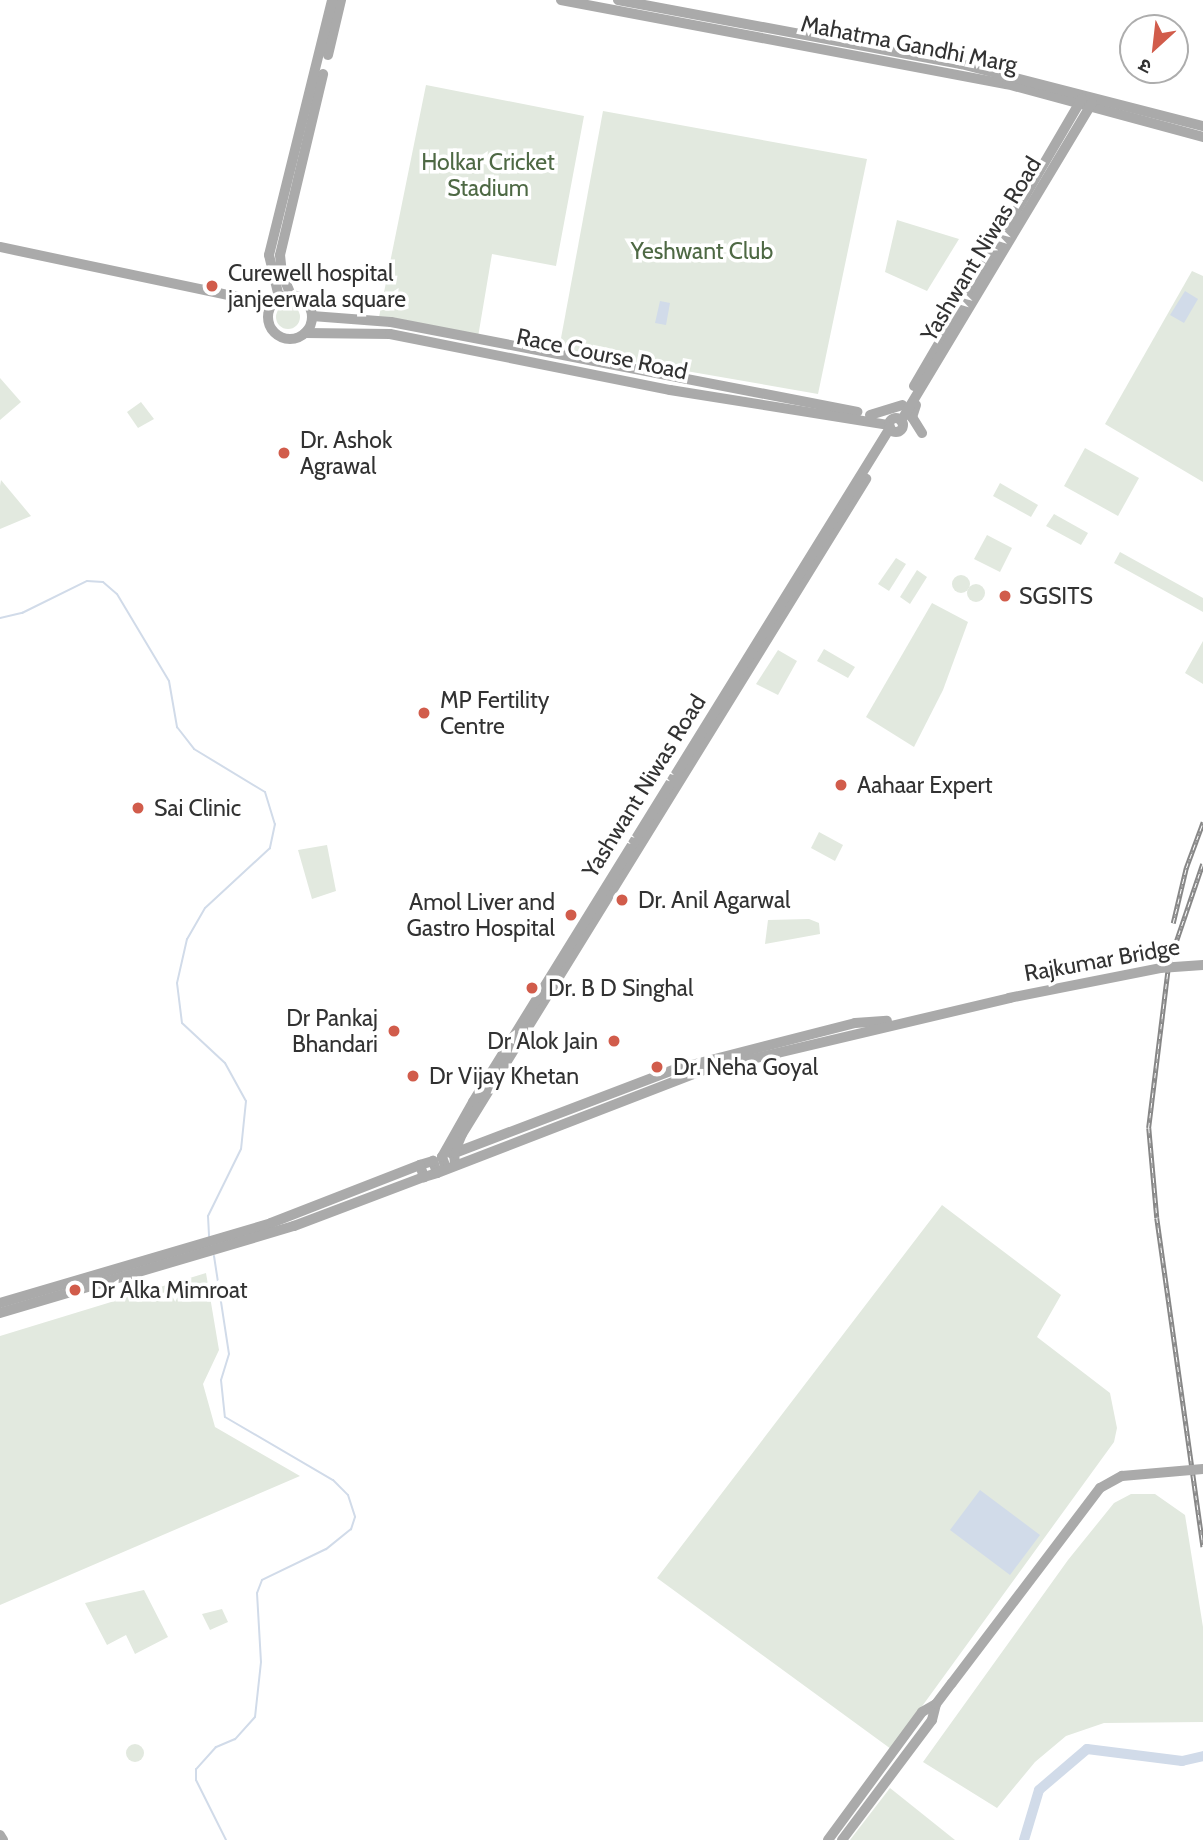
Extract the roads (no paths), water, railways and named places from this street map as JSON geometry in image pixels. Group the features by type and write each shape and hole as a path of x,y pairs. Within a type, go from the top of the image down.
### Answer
{"main road":[{"path":"0,247 275,301 292,295 303,299 312,316 305,333 290,339 274,332 268,316 275,301 269,255 332,0"},
{"path":"292,295 282,274 280,255 341,0"},
{"name":"Mahatma Gandhi Marg","path":"561,0 959,74 1203,126"},
{"name":"Mahatma Gandhi Marg","path":"618,0 961,64 1203,137"},
{"name":"Yashwant Niwas Road","path":"444,1163 873,454 918,393 1087,100"},
{"name":"Yashwant Niwas Road","path":"444,1163 894,424 902,405 1087,100"},
{"name":"Race Course Road","path":"312,316 391,323 894,424"},
{"name":"Race Course Road","path":"305,333 390,334 670,390 870,418"},
{"path":"918,393 912,417 922,433"},
{"path":"873,454 877,431 870,418 902,405"},
{"name":"Rajkumar Bridge","path":"444,1163 676,1069 758,1052 855,1023 895,1022 1160,968 1203,965"},
{"path":"217,1243 345,1197 420,1165 444,1163"},
{"path":"0,1303 200,1247 327,1215 424,1177 444,1163"},
{"path":"420,1165 424,1177"},
{"path":"0,1313 200,1247"},
{"path":"828,1840 922,1712 936,1704 1100,1488 1122,1476 1203,1469"},
{"path":"842,1840 932,1720 936,1704"},
{"path":"0,1835 3,1840"}],"water":[{"path":"1185,291 1198,299 1184,323 1170,315"},
{"path":"660,301 670,303 666,325 655,323"},
{"path":"980,1490 1040,1535 1010,1575 950,1530"}],"waterway":[{"path":"0,618 22,613 87,581 103,582 117,594 169,681 177,727 194,749 265,792 275,824 270,848 205,908 187,939 177,983 182,1023 225,1063 246,1101 241,1149 208,1216 209,1237"},
{"path":"214,1256 229,1354 221,1380 225,1417 333,1480 348,1495 355,1517 351,1529 326,1549 262,1580 257,1593 261,1662 255,1717 235,1739 216,1747 196,1769 196,1780 226,1840"},
{"path":"1024,1840 1039,1790 1087,1749 1182,1761 1203,1756"}],"railway":[{"path":"1173,923 1186,868 1203,822"},
{"path":"1203,864 1169,964 1149,1128 1157,1218 1203,1547"}],"place":[{"name":"Curewell hospital janjeerwala square","path":"212,286"},
{"name":"Dr. Ashok Agrawal","path":"284,453"},
{"name":"SGSITS","path":"1005,596"},
{"name":"MP Fertility Centre","path":"424,713"},
{"name":"Aahaar Expert","path":"841,785"},
{"name":"Sai Clinic","path":"138,808"},
{"name":"Dr. Anil Agarwal","path":"622,900"},
{"name":"Amol Liver and Gastro Hospital","path":"571,915"},
{"name":"Dr. B D Singhal","path":"532,988"},
{"name":"Dr Pankaj Bhandari","path":"394,1031"},
{"name":"Dr Alok Jain","path":"614,1041"},
{"name":"Dr. Neha Goyal","path":"657,1067"},
{"name":"Dr Vijay Khetan","path":"413,1076"},
{"name":"Dr Alka Mimroat","path":"75,1290"}],"park label":[{"name":"Holkar Cricket Stadium","path":"488,175"},
{"name":"Yeshwant Club","path":"702,251"}]}
